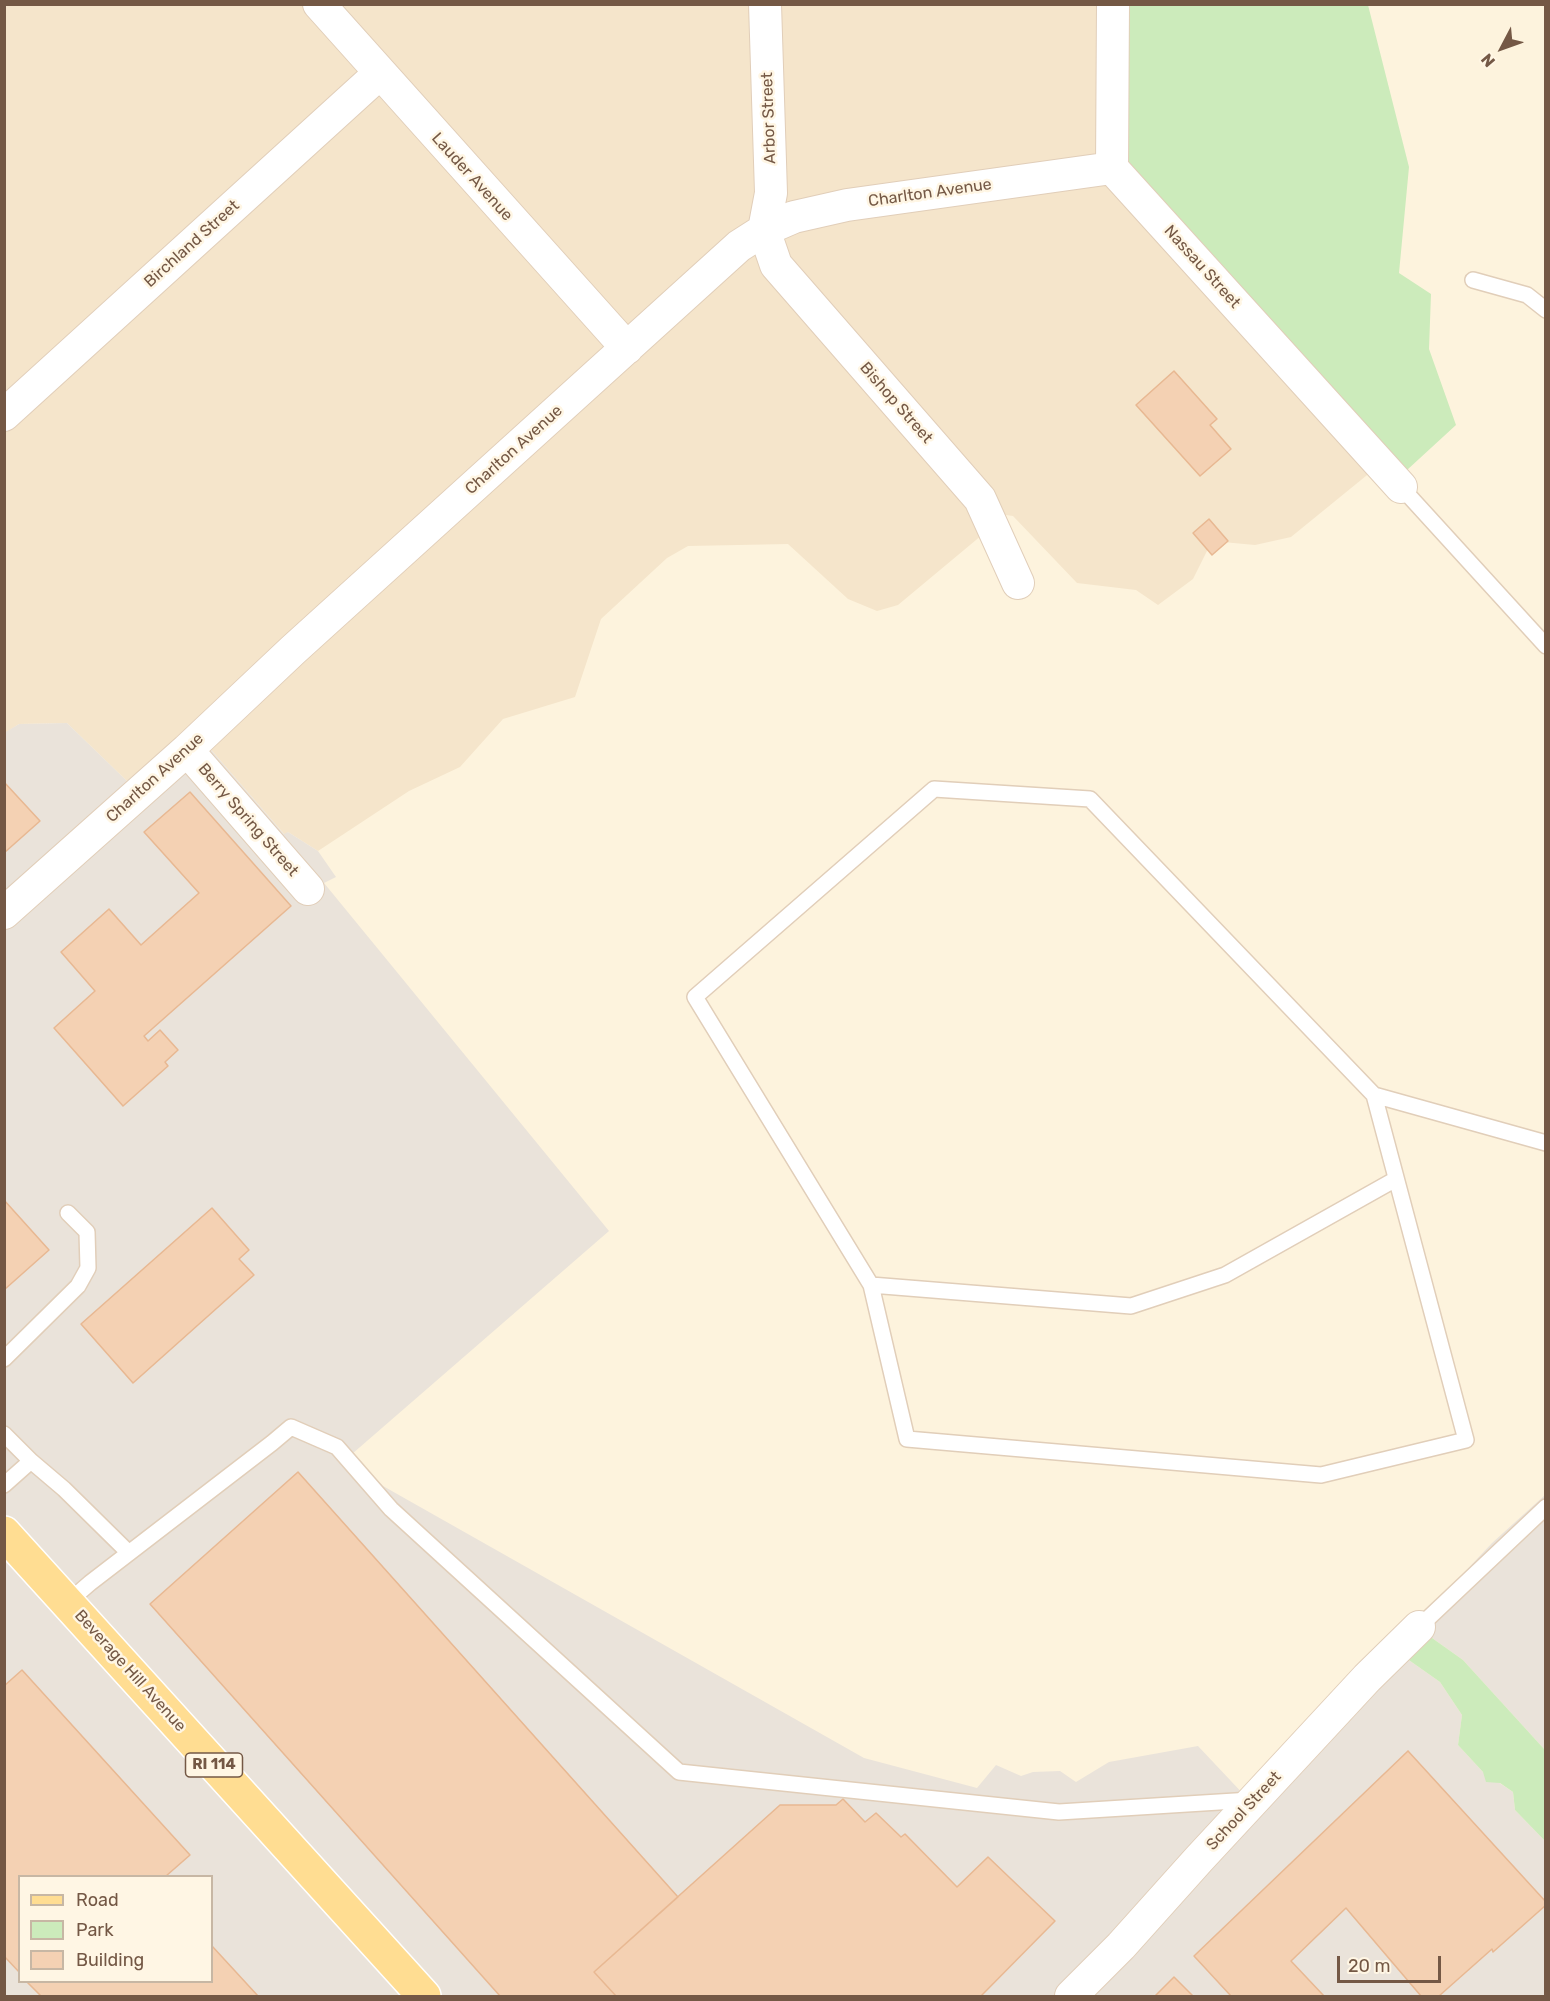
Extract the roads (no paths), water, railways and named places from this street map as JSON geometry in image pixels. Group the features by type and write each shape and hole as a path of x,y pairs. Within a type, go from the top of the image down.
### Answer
{"main road":[{"name":"Beverage Hill Avenue","path":"4,1533 423,1996"}],"street":[{"name":"Lauder Avenue","path":"319,4 627,348"},
{"name":"Arbor Street","path":"764,230 771,193 765,4"},
{"path":"1112,168 1113,4"},
{"name":"Birchland Street","path":"4,415 380,74"},
{"name":"Charlton Avenue","path":"4,913 188,750 294,650 739,246 764,230 794,217 847,205 1112,168"},
{"name":"Nassau Street","path":"1112,168 1401,487"},
{"name":"Bishop Street","path":"764,230 776,265 980,499 1018,583"},
{"name":"Berry Spring Street","path":"188,750 308,889"},
{"name":"School Street","path":"1071,1996 1121,1946 1367,1678 1419,1627"}],"lane":[{"path":"1473,280 1527,295 1545,310"},
{"path":"1401,487 1545,646"},
{"path":"934,789 1090,799 1374,1095 1396,1179 1466,1440 1321,1475 907,1439 871,1285 694,997 934,789"},
{"path":"1374,1095 1545,1143"},
{"path":"871,1285 1131,1306 1225,1275 1396,1179"},
{"path":"4,1359 78,1286 88,1268 87,1232 68,1213"},
{"path":"68,1603 291,1427 337,1447 391,1509 679,1773 1059,1812 1254,1800"},
{"path":"4,1434 129,1553"},
{"path":"4,1485 31,1461"},
{"path":"1419,1627 1545,1507"}]}
